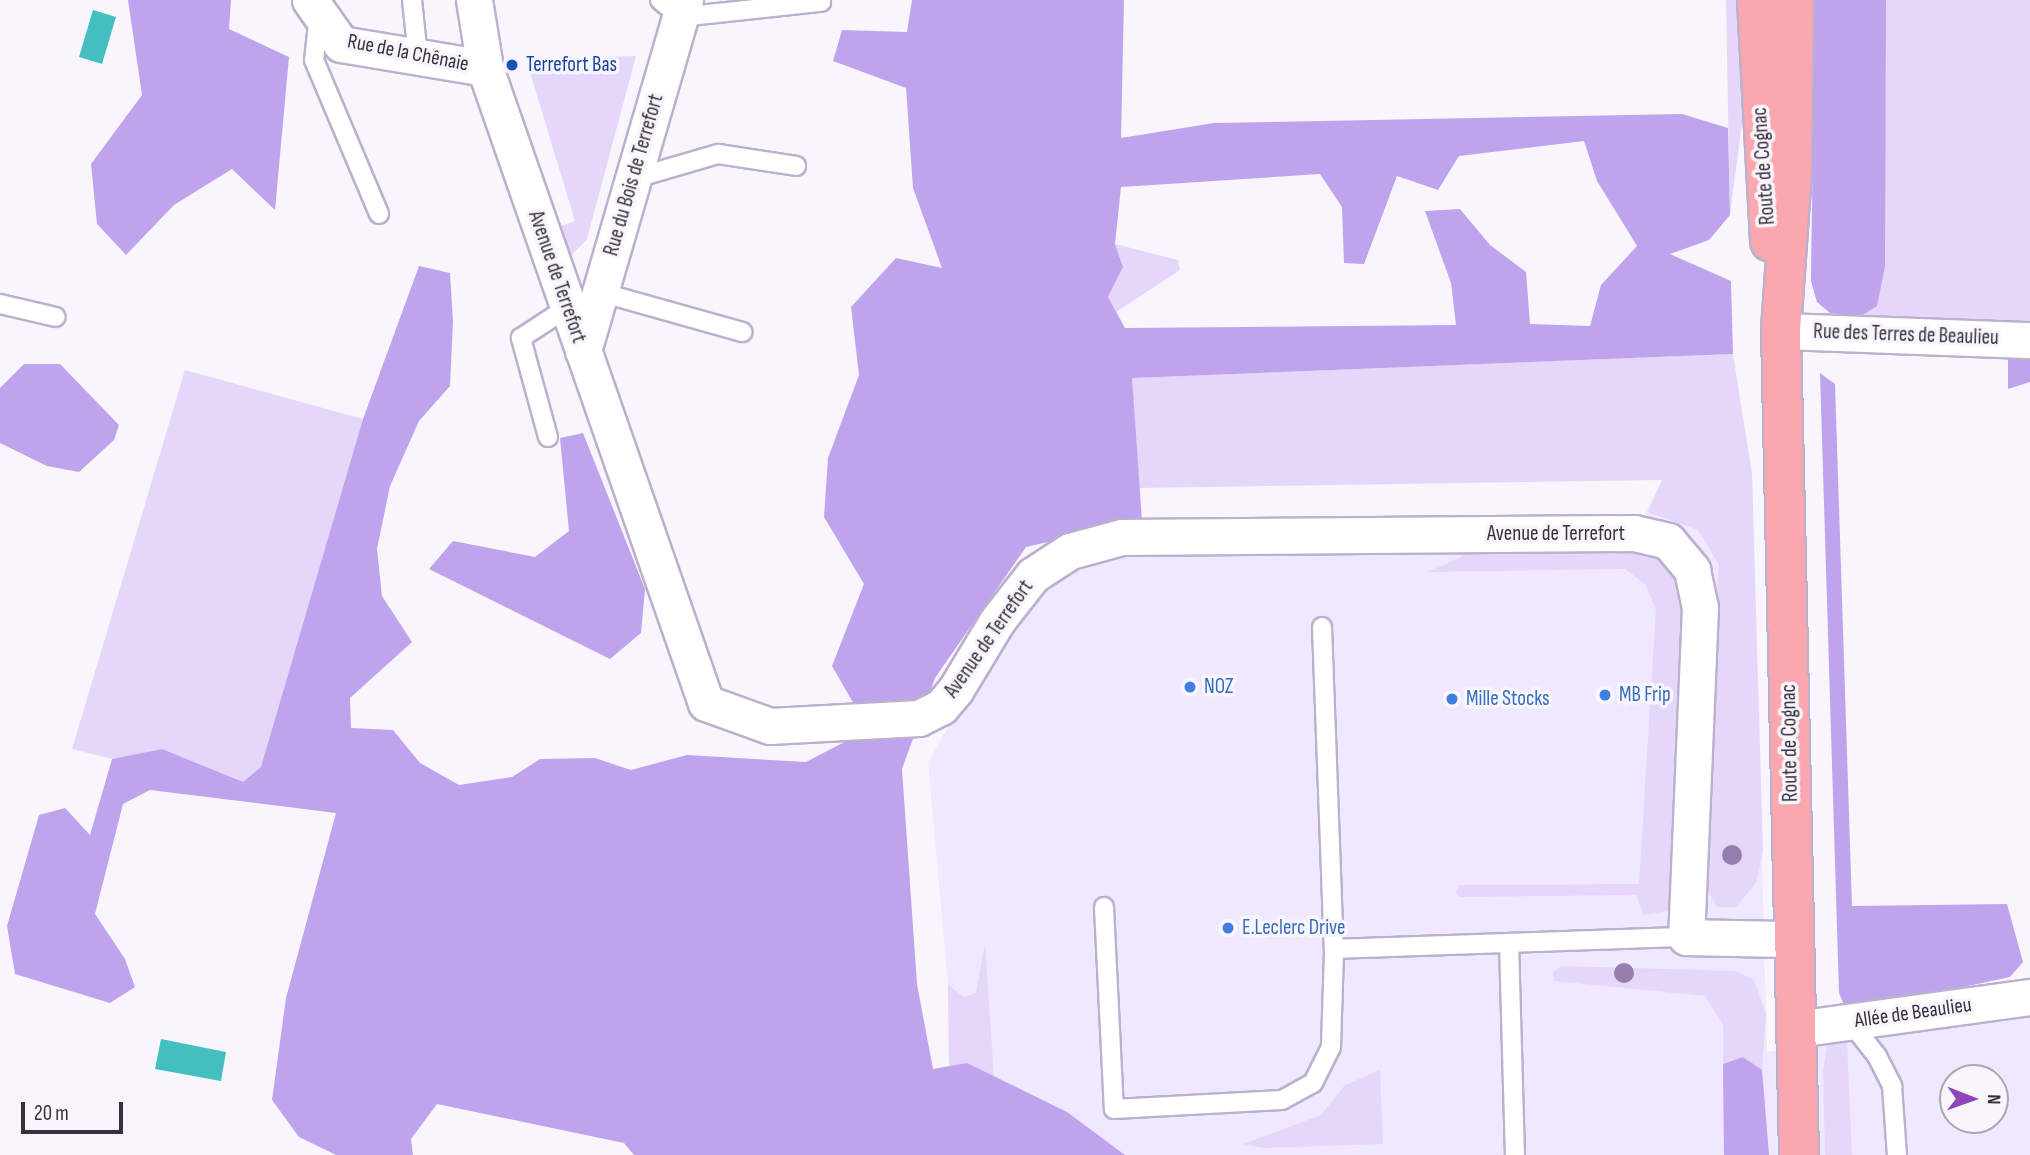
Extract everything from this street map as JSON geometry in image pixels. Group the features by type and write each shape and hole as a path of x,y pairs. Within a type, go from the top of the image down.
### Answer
{"main road":[{"name":"Route de Cognac","path":"1757,0 1764,200 1781,331"},
{"name":"Route de Cognac","path":"1794,0 1792,172 1781,331 1799,1155"}],"street":[{"name":"Avenue de Terrefort","path":"474,0 485,68 706,703 769,726 919,718 941,707 1033,575 1070,551 1122,537 1634,533 1668,541 1692,570 1700,607 1686,937"},
{"name":"Rue du Bois de Terrefort","path":"583,351 632,179 675,5"},
{"name":"Rue de la Chênaie","path":"315,6 341,44 485,68"},
{"name":"Rue des Terres de Beaulieu","path":"1781,331 2030,340"},
{"path":"1686,937 1794,939"},
{"name":"Allée de Beaulieu","path":"1796,1028 2030,997"}],"lane":[{"path":"412,0 418,57"},
{"path":"675,5 821,2"},
{"path":"315,6 314,60 379,214"},
{"path":"632,179 718,154 796,166"},
{"path":"600,292 742,332"},
{"path":"0,304 56,317"},
{"path":"548,437 521,338 568,306"},
{"path":"1104,907 1114,1110 1282,1100 1313,1083 1331,1047 1334,949 1322,627"},
{"path":"1334,949 1686,937"},
{"path":"1509,943 1516,1155"},
{"path":"1850,1022 1877,1056 1892,1086 1897,1155"}],"shaded area":[{"path":"128,0 231,0 229,29 289,57 275,210 232,169 174,205 126,255 97,224 91,164 142,95"},
{"path":"912,0 1124,0 1121,138 1214,123 1682,114 1728,128 1730,215 1709,240 1670,254 1731,281 1733,354 1132,378 1142,521 1026,547 935,678 902,769 917,984 933,1069 967,1063 1067,1112 1125,1155 634,1155 624,1143 437,1104 411,1139 413,1155 336,1155 299,1137 272,1100 286,998 336,813 150,790 123,804 95,914 125,959 135,987 110,1003 15,974 7,926 39,815 65,808 90,835 112,759 162,749 243,782 261,767 363,419 419,266 450,273 453,322 450,386 419,421 390,486 377,549 382,596 412,642 350,698 351,728 393,730 420,763 459,785 512,777 540,759 595,758 631,770 687,755 806,762 852,738 855,706 832,666 864,584 824,517 828,458 859,375 851,307 896,258 942,268 913,188 906,88 833,61 842,30 907,32","holes":["1584,141 1597,181 1637,246 1601,285 1590,326 1530,324 1526,272 1490,245 1460,209 1425,211 1451,283 1456,325 1125,328 1108,297 1123,267 1115,244 1121,187 1320,174 1342,207 1344,263 1364,264 1397,176 1438,190 1459,156"]},
{"path":"1726,0 1742,0 1744,108 1730,215"},
{"path":"1815,0 2030,0 2030,324 1879,319 1830,313 1817,302 1811,281"},
{"path":"1815,0 1886,0 1885,266 1877,306 1861,316 1830,313 1817,302 1811,281"},
{"path":"636,56 587,239 568,259 553,229 575,221 526,59"},
{"path":"1115,244 1178,260 1180,270 1116,312 1108,297 1123,267"},
{"path":"2008,350 2030,351 2030,382 2008,389"},
{"path":"1733,354 1752,474 1763,851 1756,883 1736,907 1717,907 1708,890 1704,741 1719,565 1698,530 1648,512 1662,480 1137,488 1132,378"},
{"path":"24,364 60,364 119,425 114,440 79,472 47,466 0,443 0,388"},
{"path":"185,370 363,419 256,794 72,749"},
{"path":"1820,373 1835,384 1852,906 2007,904 2023,962 2010,977 1847,1012 1839,993"},
{"path":"583,433 645,589 641,633 610,659 429,569 453,541 535,557 569,531 560,438"},
{"path":"1752,474 1767,1052 2030,1011 2030,1155 1014,1155 949,1066 948,985 928,763 968,690 1031,594 1082,556 1632,539 1663,479"},
{"path":"1632,539 1662,553 1680,580 1685,619 1673,910 1644,915 1636,895 1459,897 1456,892 1459,885 1639,884 1656,609 1645,584 1625,569 1428,572 1463,556 1442,548"},
{"path":"985,943 994,1078 967,1063 949,1066 948,985 964,997 976,993"},
{"path":"1562,966 1736,971 1754,980 1766,1014 1762,1070 1769,1155 1724,1155 1723,1025 1705,996 1554,981 1553,972"},
{"path":"1847,1042 1852,1155 1825,1155 1823,1072 1827,1045"},
{"path":"1743,1057 1762,1070 1769,1155 1724,1155 1723,1064"},
{"path":"1380,1070 1383,1144 1264,1148 1243,1144 1321,1115 1345,1085"}],"water":[{"path":"93,10 116,17 102,64 79,57"},
{"path":"161,1039 226,1052 221,1081 155,1069"}],"place":[{"name":"Terrefort Bas","path":"512,65"},
{"name":"NOZ","path":"1190,687"},
{"name":"MB Frip","path":"1605,695"},
{"name":"Mille Stocks","path":"1452,699"},
{"name":"E.Leclerc Drive","path":"1228,928"}]}
